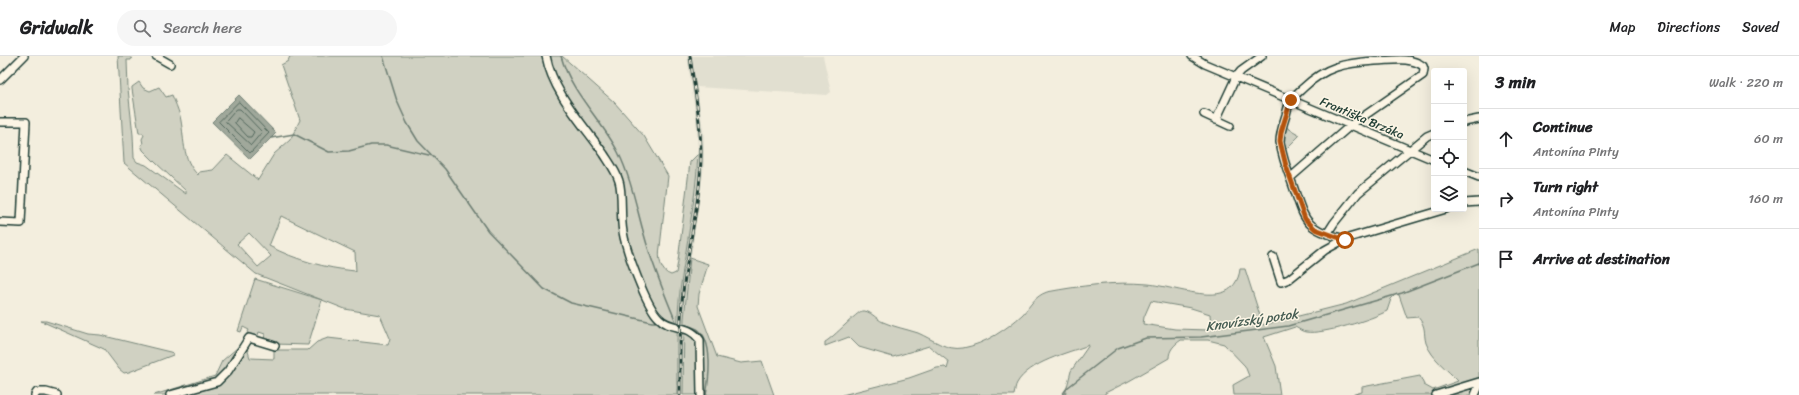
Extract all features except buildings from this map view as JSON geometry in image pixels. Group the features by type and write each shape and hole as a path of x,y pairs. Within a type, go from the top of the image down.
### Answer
{"street":[{"path":"0,80 24,56"},
{"path":"156,56 170,64"},
{"path":"546,56 556,86 588,130 619,181 623,233 649,304 659,319 667,324 695,333 700,340 701,395"},
{"name":"Františka Brzáka","path":"1192,56 1205,64 1236,78 1431,159"},
{"path":"1216,120 1236,78 1241,72 1262,56"},
{"path":"1290,178 1351,125 1421,77 1424,73 1423,66 1418,63 1404,60 1343,64 1313,78 1291,100 1281,132 1280,141 1282,154 1290,178 1305,219 1315,229 1345,240"},
{"path":"1204,114 1230,126"},
{"path":"1467,121 1479,119"},
{"path":"0,122 26,122 21,223 0,222"},
{"path":"1328,234 1334,223 1358,193 1431,134"},
{"path":"1467,173 1479,177"},
{"path":"1467,202 1478,199"},
{"path":"1273,258 1281,282 1289,279 1325,250 1345,240 1436,212"},
{"path":"170,395 217,382 228,371 249,338 275,346"},
{"path":"1436,395 1479,382"},
{"path":"1475,395 1479,386"},
{"path":"35,395 37,392 46,392 57,395"}],"shaded area":[{"path":"118,56 132,56 131,60 127,60 134,158 137,162 146,165 186,194 186,191 143,150 141,145 143,144 142,139 144,135 143,133 139,133 132,89 132,87 139,82 143,88 150,91 159,87 166,97 172,95 182,124 186,155 193,169 198,175 199,172 213,170 227,155 258,180 274,154 290,140 300,120 281,65 288,61 290,56 562,56 614,102 644,136 668,176 659,255 664,271 671,275 676,273 690,162 698,154 693,205 682,274 679,304 677,395 154,395 215,376 222,361 245,341 250,358 274,359 274,350 308,350 317,342 328,338 388,345 390,338 380,315 345,309 256,274 124,163","holes":["281,216 355,252 356,272 311,263 269,246","249,233 271,256 258,267 237,244"]},
{"path":"687,56 823,56 831,92 827,95 697,87 704,136 704,166 686,293 683,336 683,395 677,395 677,336 680,293 696,182 698,154 696,119"},
{"path":"1286,127 1300,135 1284,151 1283,140"},
{"path":"1479,249 1479,395 1351,395 1362,392 1362,387 1420,376 1424,385 1433,390 1458,381 1432,354 1426,343 1424,327 1421,321 1418,317 1407,318 1399,295 1396,294 1391,299 1387,311 1359,322 1335,329 1314,332 1305,332 1295,327 1264,337 1276,366 1280,395 1234,395 1233,385 1249,376 1245,366 1224,344 1208,340 1181,340 1172,348 1169,358 1105,393 1105,395 1065,395 1071,371 1089,345 1049,359 1030,369 1017,383 1014,395 842,395 909,378 937,368 945,367 947,369 949,362 929,346 893,357 859,347 849,337 825,346 825,342 862,311 870,313 880,321 918,333 945,346 951,348 963,348 979,343 1003,330 1023,314 1036,298 1047,292 1097,285 1135,283 1156,285 1195,293 1213,294 1225,292 1232,287 1238,277 1240,269 1245,269 1263,325 1346,304","holes":["1151,301 1191,308 1210,314 1211,325 1208,330 1175,329 1143,324 1144,317"]},
{"path":"690,258 708,264 699,294 698,306 717,357 741,363 762,361 774,395 683,395 684,319"},
{"path":"255,279 322,300 308,345 275,344 264,340 265,334 259,332 257,338 247,334 249,330 243,327 241,332 238,331"},
{"path":"41,321 46,321 88,334 100,335 170,352 173,353 173,355 124,373 119,369 104,349"}],"water":[{"path":"239,95 276,133 250,159 212,122"}],"waterway":[{"path":"383,56 397,101 407,123 418,141 445,169 488,231 544,289 571,303 652,322 660,322"},
{"path":"561,56 572,82 611,140 623,163 628,175 644,236 676,322 697,329 702,334 706,342 709,360 706,395"},
{"path":"271,138 294,134 329,152 349,151 371,145 386,145 433,156"},
{"name":"Knovízský potok","path":"1062,395 1067,388 1118,348 1146,338 1201,337 1288,326 1402,293 1479,263"}],"railway":[{"path":"680,395 682,305 685,275 697,205 701,153 699,116 690,56"}],"route":[{"path":"1291,100 1283,123 1280,141 1282,154 1305,219 1315,229 1345,240"}]}
